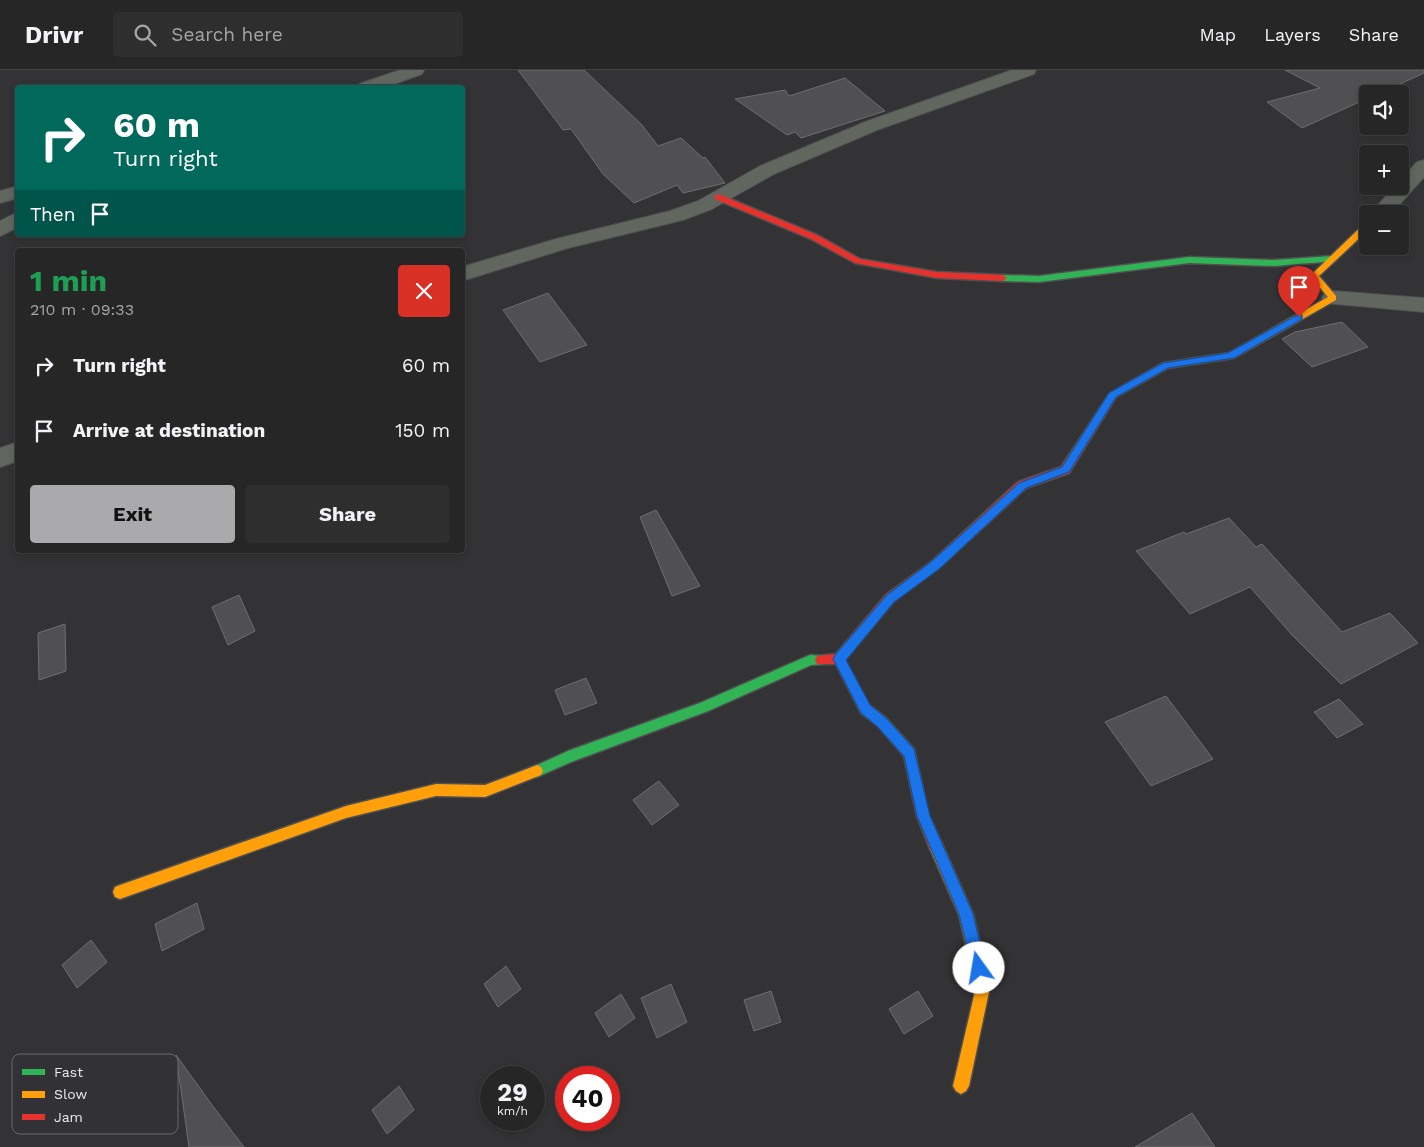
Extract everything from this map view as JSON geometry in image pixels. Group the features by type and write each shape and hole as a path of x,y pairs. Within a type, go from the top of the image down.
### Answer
{"street":[{"path":"374,85 416,70"},
{"path":"465,273 563,243 676,216 718,198 767,170 871,126 1028,70"},
{"path":"1388,205 1424,166"},
{"path":"0,197 15,193"},
{"path":"718,198 814,237 858,261 936,275 1039,279 1188,260 1274,263 1332,259"},
{"path":"0,230 15,220"},
{"path":"1333,298 1314,276 1359,234"},
{"path":"120,892 346,812 436,790 485,791 522,778 568,757 704,707 810,660 839,659 890,598 935,565 1022,485 1065,470 1113,395 1166,365 1231,356 1333,298 1424,305"},
{"path":"0,458 15,451"},
{"path":"839,659 865,709 882,722 910,753 923,816 966,914 983,987 962,1086"}],"building":[{"path":"518,70 584,70 642,125 658,146 681,138 703,158 705,157 725,183 683,193 677,185 634,203 603,174 571,129 563,130"},
{"path":"1285,70 1424,70 1424,73 1398,85 1359,85 1359,102 1302,128 1267,102 1320,88"},
{"path":"845,78 885,111 801,138 795,132 787,135 735,99 785,90 789,96"},
{"path":"548,293 587,345 540,362 503,310"},
{"path":"1342,322 1368,347 1312,367 1282,339 1295,332"},
{"path":"656,510 700,586 672,596 640,517"},
{"path":"1229,518 1256,547 1262,544 1342,632 1390,613 1418,643 1341,684 1292,635 1250,587 1190,614 1136,551 1184,532 1186,534"},
{"path":"239,595 255,631 228,645 212,607"},
{"path":"65,624 66,671 39,680 38,633"},
{"path":"586,678 597,703 565,715 555,690"},
{"path":"1166,696 1213,759 1151,786 1105,722"},
{"path":"1339,699 1363,724 1337,738 1314,712"},
{"path":"659,781 679,805 652,825 633,800"},
{"path":"197,903 204,929 162,951 155,924"},
{"path":"91,940 107,962 77,988 62,965"},
{"path":"506,966 521,989 498,1007 484,984"},
{"path":"671,984 687,1022 657,1038 641,998"},
{"path":"771,991 781,1022 754,1031 744,1000"},
{"path":"918,991 933,1016 904,1034 889,1009"},
{"path":"621,994 635,1018 609,1037 595,1013"},
{"path":"178,1058 244,1147 189,1147 178,1069"},
{"path":"399,1086 414,1110 387,1134 372,1110"},
{"path":"1192,1113 1215,1147 1135,1147"}],"traffic: fast":[{"path":"1003,278 1039,279 1189,260 1274,263 1332,259"},
{"path":"537,771 568,757 704,707 810,660 821,660"}],"traffic: slow":[{"path":"1122,390 1166,365 1231,356 1333,298 1314,276 1359,234"},
{"path":"120,892 346,812 436,790 485,791 537,771"},
{"path":"935,844 966,914 983,987 961,1086"}],"traffic: jam":[{"path":"718,197 814,237 858,261 937,275 1003,278"},
{"path":"821,660 839,659 890,598 935,565 1022,485 1065,470 1113,395 1122,390"},
{"path":"839,659 865,709 882,722 910,753 923,816 935,844"}],"route":[{"path":"979,968 966,914 923,816 910,753 882,722 865,709 839,659 890,598 935,565 976,525 1022,485 1065,470 1113,395 1166,365 1231,356 1299,317"}]}
